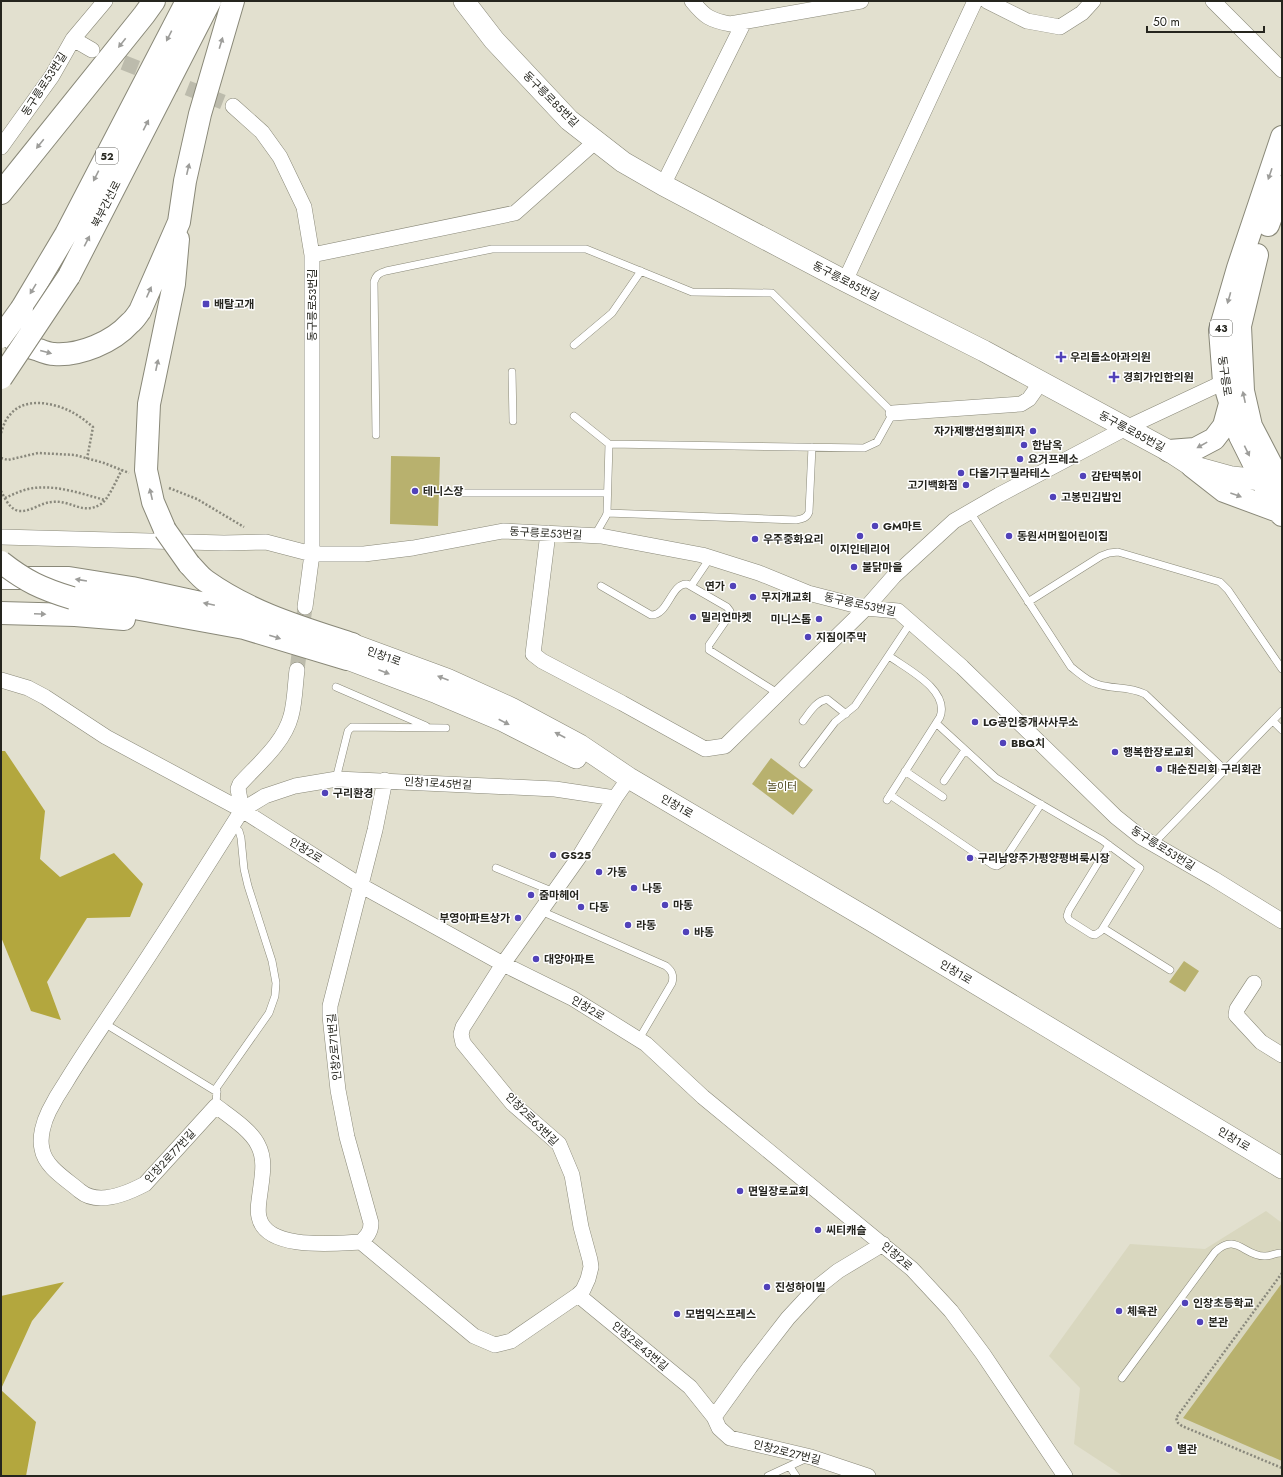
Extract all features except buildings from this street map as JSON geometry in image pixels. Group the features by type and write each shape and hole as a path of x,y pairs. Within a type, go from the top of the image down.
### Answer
{"main road":[{"path":"1,193 123,42 154,1"},
{"name":"북부간선로","path":"1,337 22,308 66,234 187,1"},
{"name":"북부간선로","path":"1,378 69,276 210,1"},
{"path":"233,1 200,114 185,181 179,222 174,284 149,404 146,470 153,502 165,530 189,564 205,581 239,602 274,619 349,651"},
{"name":"동구릉로","path":"1273,479 1240,436 1224,382 1220,330 1238,268 1282,137"},
{"name":"동구릉로","path":"1280,513 1273,479 1251,426 1243,391 1240,326 1255,260 1282,187"},
{"path":"1,327 15,342 53,354 69,354 87,350 116,335 130,324 140,311 179,222"},
{"path":"1169,451 1195,449 1214,439 1224,426 1230,404"},
{"path":"1192,466 1224,491 1280,513"},
{"path":"1,562 18,576 44,589 72,598 129,606 244,628 349,651"},
{"path":"1,578 69,578 132,588 274,619"},
{"path":"1,613 75,615 244,628"}],"street":[{"name":"동구릉로53번길","path":"1,147 52,76 73,39 105,1"},
{"name":"동구릉로85번길","path":"464,1 494,40 569,120 623,162 663,185 845,281 984,351 1169,451 1192,466 1232,478 1273,479"},
{"path":"692,1 702,13 717,21 730,24 861,1"},
{"path":"845,281 975,1"},
{"path":"987,1 1027,21 1060,27 1082,13 1093,1"},
{"path":"1214,1 1282,70"},
{"path":"663,185 744,22"},
{"path":"73,39 92,50"},
{"name":"동구릉로53번길","path":"233,106 262,132 280,157 304,207 312,255 312,554 305,607"},
{"path":"312,255 515,212 596,141"},
{"path":"893,413 1021,404 1029,399 1041,382"},
{"path":"548,534 533,654 542,661 622,702 704,749 726,746 866,608 894,576 942,531 970,512 1126,428 1224,382"},
{"name":"동구릉로53번길","path":"312,554 364,554 413,548 503,531 595,536 710,558 759,573 808,593 866,608 898,611 962,667 1116,817 1141,837 1214,879 1282,921"},
{"path":"1,537 224,543 266,542 312,554"},
{"name":"인창1로","path":"349,651 447,679 511,708 580,745 629,778 872,921 1282,1168"},
{"path":"242,810 238,789 240,784 276,745 287,727 291,716 297,670"},
{"name":"인창2로","path":"1,680 28,688 45,697 106,737 242,810 360,885 503,964 572,998 639,1039 703,1097 912,1269 951,1311 983,1354 1065,1476"},
{"path":"503,964 579,857 629,778"},
{"name":"인창1로45번길","path":"242,810 265,796 295,786 336,779 560,789 615,798"},
{"name":"인창2로71번길","path":"361,1242 371,1229 371,1224 347,1137 338,1090 330,1006 375,830 385,780"},
{"name":"인창2로77번길","path":"216,1099 145,1184 133,1190 103,1198 90,1196 82,1193 50,1165 44,1157 42,1138 44,1125 49,1111 80,1059 242,810"},
{"name":"인창2로63번길","path":"503,964 463,1027 461,1039 512,1103 559,1144 572,1175 581,1227 590,1260 588,1280 583,1290 578,1295"},
{"path":"1254,983 1236,1015 1261,1042 1282,1055"},
{"path":"216,1099 250,1134 258,1145 263,1167 258,1208 259,1218 263,1227 271,1234 281,1238 310,1243 361,1242 474,1336 495,1345 511,1340 578,1295"},
{"path":"714,1417 783,1324 814,1290 838,1271 883,1244"},
{"name":"인창2로43번길","path":"578,1295 690,1387 714,1417"},
{"name":"인창2로27번길","path":"714,1417 719,1428 730,1438 811,1457 868,1476"}],"lane":[{"path":"376,436 375,277 386,271 492,249 586,249 692,292 772,293 893,413 880,438 869,447 864,448 608,444 574,416"},
{"path":"574,345 612,313 641,271"},
{"path":"512,372 513,421"},
{"path":"595,536 607,513 608,444"},
{"path":"607,513 800,520 808,516 809,512 812,447"},
{"path":"462,493 607,493"},
{"path":"970,512 1071,667 1087,680 1097,684 1130,688 1145,694 1225,770"},
{"path":"1028,602 1101,556 1118,552 1220,582 1228,590 1282,669"},
{"path":"690,586 710,558"},
{"path":"601,586 651,615 654,615 662,610 681,585 688,584 727,607 730,611 730,616 709,645 709,650 779,694"},
{"path":"803,764 830,728 855,706 911,622"},
{"path":"888,656 933,687 942,704 940,717 889,798 992,865 997,866 1002,863 1041,804"},
{"path":"336,687 430,728"},
{"path":"803,721 815,705 824,700 830,700 846,714"},
{"path":"1153,844 1282,711"},
{"path":"1273,721 1282,730"},
{"path":"936,723 996,778 1102,840 1109,845 1140,868 1103,928 1098,934 1095,935 1069,920 1067,916 1068,910 1109,845"},
{"path":"336,779 349,728 446,728"},
{"path":"944,781 965,750"},
{"path":"905,771 943,797"},
{"name":"인창2로77번길","path":"216,1099 217,1087 269,1013 275,996 276,983 272,961 248,886 244,869 241,838 239,831 233,825"},
{"path":"496,868 554,892"},
{"path":"541,911 666,966 670,970 673,974 672,983 639,1039"},
{"path":"1103,928 1170,970"},
{"path":"104,1023 216,1099"},
{"path":"1122,1378 1215,1252 1220,1248 1232,1244 1264,1256 1282,1253"},
{"path":"768,1476 811,1457"},
{"path":"790,1467 796,1476"}],"path":[{"path":"1,433 8,416 16,409 30,402 50,404 70,411 93,427 87,459"},
{"path":"1,458 8,460 38,453 76,455 135,475"},
{"path":"1,491 10,506 19,511 51,502 64,502 82,509 94,508 103,503 122,470"},
{"path":"5,498 18,492 33,488 49,487 105,500"},
{"path":"167,487 197,499 244,526 266,542"},
{"path":"1282,1272 1176,1418 1178,1423 1182,1426 1282,1468"}],"shaded area":[{"path":"1,751 5,751 45,811 40,859 60,877 114,853 143,884 130,917 87,918 47,982 61,1020 31,1011 1,937"},
{"name":"인창초등학교","path":"1266,1211 1282,1223 1282,1476 1123,1476 1074,1444 1080,1388 1049,1356 1130,1244 1205,1249"},
{"path":"64,1282 32,1321 1,1389 1,1296"},
{"path":"1,1390 36,1422 26,1476 1,1476"}],"green space":[{"name":"테니스장","path":"391,456 440,457 438,526 390,524"},
{"name":"놀이터","path":"771,758 813,790 793,815 752,784"},
{"path":"1184,961 1199,971 1185,992 1169,982"},
{"path":"1282,1283 1282,1461 1183,1418"}],"tunnel":[{"path":"102,54 233,106"},
{"path":"297,670 305,607"}],"place":[{"name":"배탈고개","path":"206,304"},
{"name":"우리들소아과의원","path":"1061,357"},
{"name":"경희가인한의원","path":"1114,377"},
{"name":"자가제빵선명희피자","path":"1033,431"},
{"name":"한남옥","path":"1024,445"},
{"name":"요거프레소","path":"1020,459"},
{"name":"다올기구필라테스","path":"961,473"},
{"name":"감탄떡볶이","path":"1083,476"},
{"name":"고기백화점","path":"966,485"},
{"name":"테니스장","path":"415,491"},
{"name":"고봉민김밥인","path":"1053,497"},
{"name":"GM마트","path":"875,526"},
{"name":"이지인테리어","path":"860,536"},
{"name":"동원서머힐어린이집","path":"1009,536"},
{"name":"우주중화요리","path":"755,539"},
{"name":"불닭마을","path":"854,567"},
{"name":"연가","path":"733,586"},
{"name":"무지개교회","path":"753,597"},
{"name":"밀리언마켓","path":"693,617"},
{"name":"미니스톱","path":"819,619"},
{"name":"지짐이주막","path":"808,637"},
{"name":"LG공인중개사사무소","path":"975,722"},
{"name":"BBQ치","path":"1003,743"},
{"name":"행복한장로교회","path":"1115,752"},
{"name":"대순진리회 구리회관","path":"1159,769"},
{"name":"구리환경","path":"325,793"},
{"name":"GS25","path":"553,855"},
{"name":"구리남양주가평양평벼룩시장","path":"970,858"},
{"name":"가동","path":"599,872"},
{"name":"나동","path":"634,888"},
{"name":"줌마헤어","path":"531,895"},
{"name":"마동","path":"665,905"},
{"name":"다동","path":"581,907"},
{"name":"부영아파트상가","path":"518,918"},
{"name":"라동","path":"628,925"},
{"name":"바동","path":"686,932"},
{"name":"대양아파트","path":"536,959"},
{"name":"면일장로교회","path":"740,1191"},
{"name":"씨티캐슬","path":"818,1230"},
{"name":"진성하이빌","path":"767,1287"},
{"name":"인창초등학교","path":"1185,1303"},
{"name":"체육관","path":"1119,1311"},
{"name":"모범익스프레스","path":"677,1314"},
{"name":"본관","path":"1200,1322"},
{"name":"별관","path":"1169,1449"}]}
